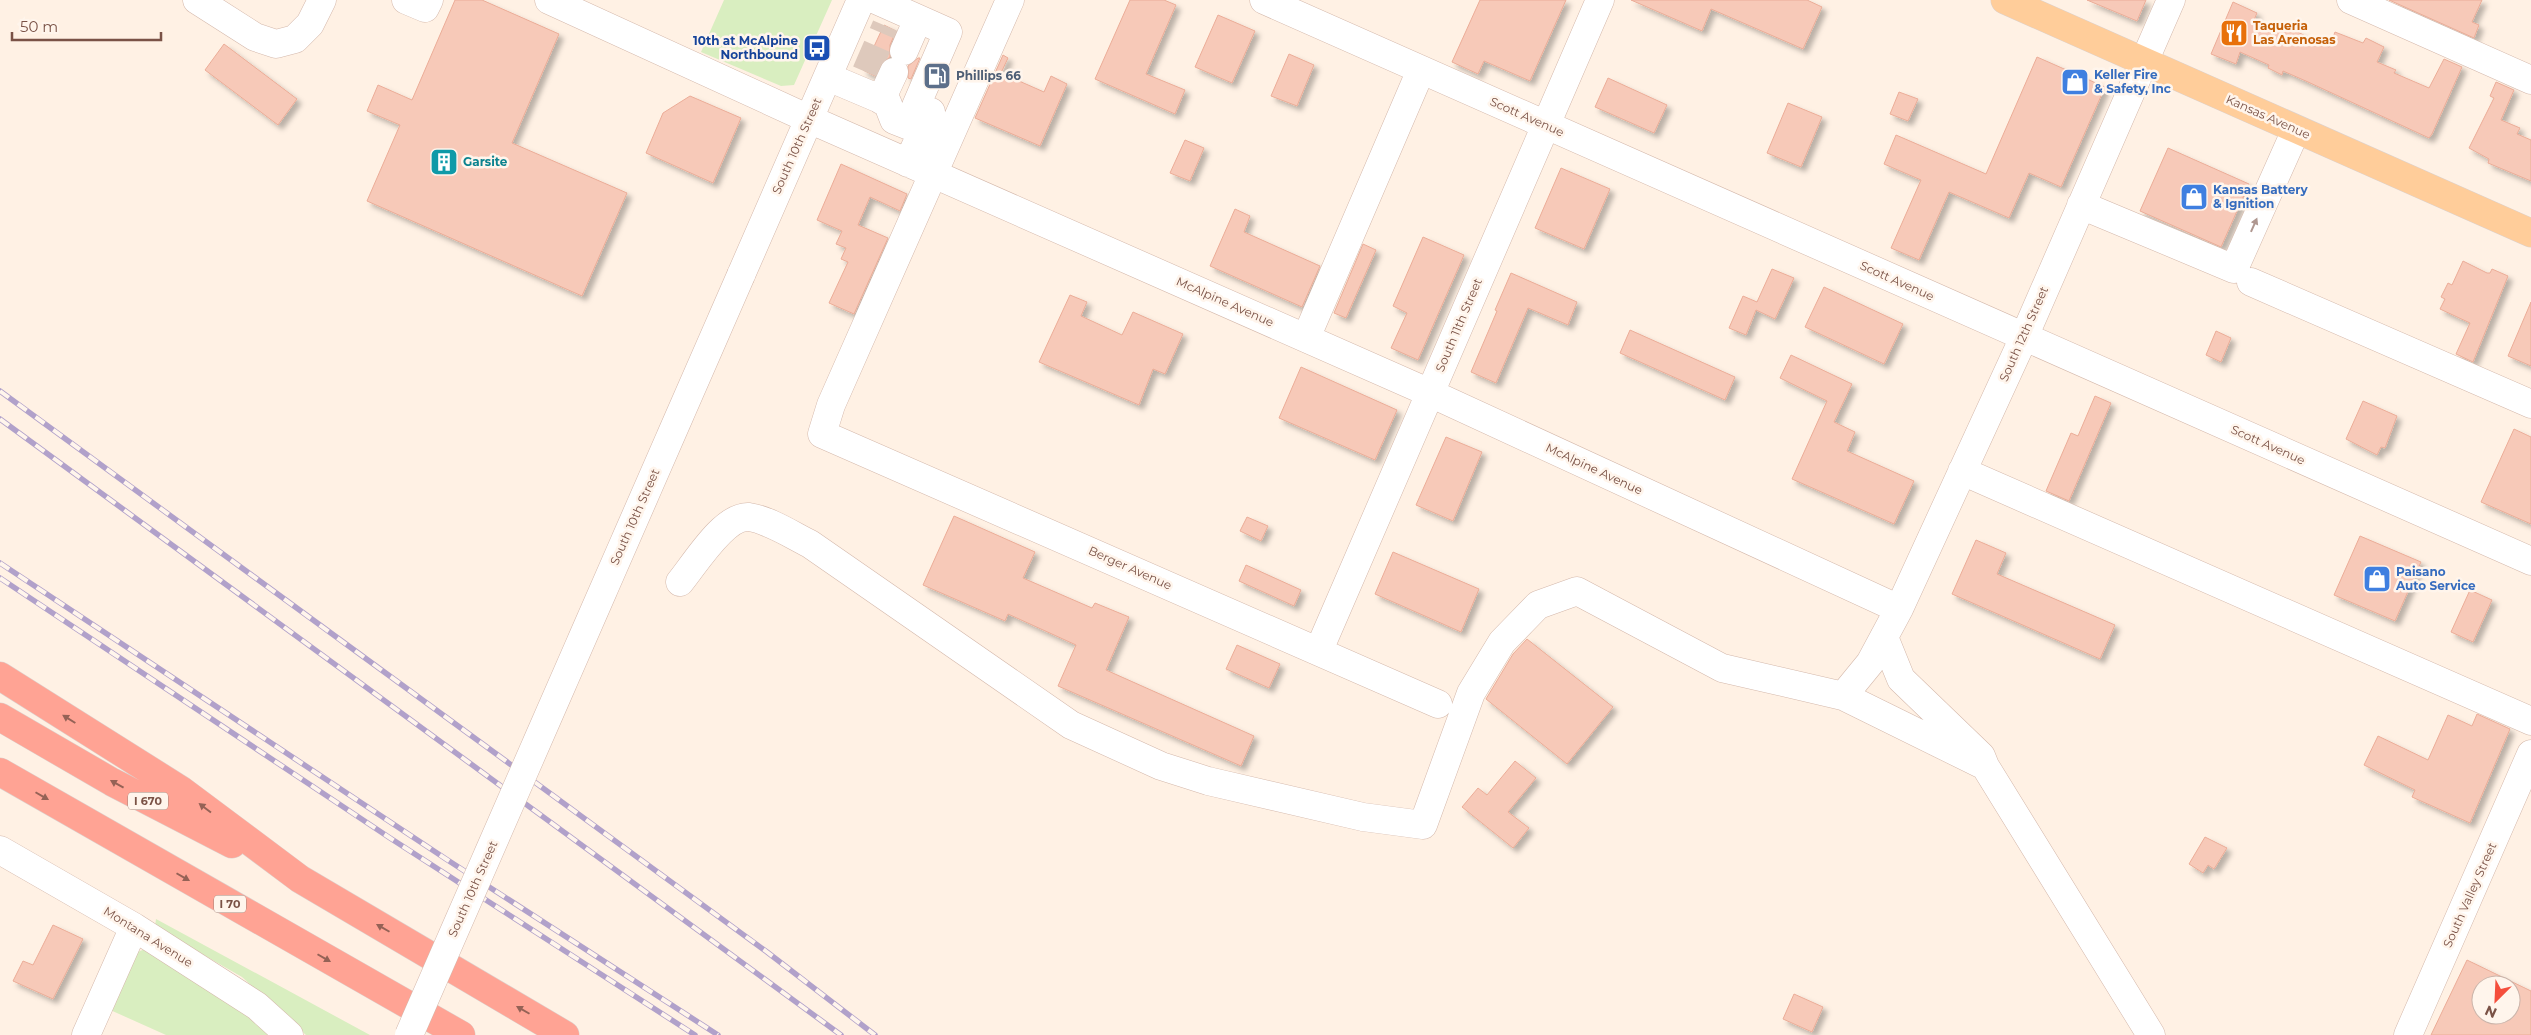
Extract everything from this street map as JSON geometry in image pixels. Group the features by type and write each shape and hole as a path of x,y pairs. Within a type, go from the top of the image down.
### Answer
{"highway":[{"path":"0,676 181,790 300,879 565,1035"},
{"name":"I 670","path":"0,717 120,786 300,879"},
{"name":"I 70","path":"0,772 461,1035"}],"main road":[{"name":"Kansas Avenue","path":"2006,0 2531,233"}],"street":[{"path":"197,0 255,37 276,44 295,39 310,24 322,0"},
{"path":"406,0 425,8 429,0"},
{"name":"McAlpine Avenue","path":"549,0 591,9 809,119 1430,392 1899,609"},
{"name":"South 10th Street","path":"409,1035 861,0"},
{"path":"934,174 1010,0"},
{"name":"Scott Avenue","path":"1264,0 2531,561"},
{"name":"South 11th Street","path":"1319,650 1600,0"},
{"name":"South 12th Street","path":"1843,696 1870,664 1899,609 2024,337 2171,0"},
{"path":"2351,0 2531,80"},
{"path":"873,91 899,61 893,13 948,32 919,118 908,163"},
{"path":"1306,338 1420,70"},
{"path":"828,77 902,100 919,118"},
{"path":"2242,275 2273,180 2296,130"},
{"name":"Berger Avenue","path":"934,174 831,405 822,434 1319,650 1438,704"},
{"path":"2081,205 2531,404"},
{"path":"1962,471 2531,721"},
{"path":"680,582 723,528 735,520 748,517 810,544 1071,725 1161,766 1208,781 1363,817 1424,825 1471,693 1502,642 1538,605 1578,591 1722,668 1843,696 1985,766"},
{"path":"1884,637 1901,679 1980,756 2151,1035"},
{"name":"South Valley Street","path":"2408,1035 2531,754"},
{"name":"Montana Avenue","path":"0,850 134,927 257,1006 289,1035"},
{"path":"86,1035 134,927"}],"green space":[{"path":"724,0 832,0 794,85 781,86 701,52"},
{"path":"156,919 370,1035 306,1035 242,977 155,927"},
{"path":"148,948 239,1004 272,1035 166,1035 108,1009 132,954"}],"building":[{"name":"Garsite","path":"455,0 482,0 559,34 512,143 627,193 582,296 367,201 400,125 367,111 378,85 412,100"},
{"path":"1130,0 1164,0 1176,5 1146,74 1185,90 1175,114 1095,79"},
{"path":"1480,0 1566,0 1530,81 1484,61 1478,74 1452,62"},
{"path":"1631,0 1807,0 1822,7 1803,49 1711,9 1702,31"},
{"path":"2087,0 2146,0 2137,21"},
{"path":"2389,0 2482,0 2472,22 2479,25 2474,38"},
{"path":"2233,2 2257,13 2254,20 2282,32 2287,27 2329,47 2335,32 2363,43 2366,38 2384,47 2377,62 2396,70 2394,73 2429,88 2444,59 2462,67 2432,134 2429,138 2283,71 2282,75 2268,68 2269,65 2240,52 2236,64 2211,54"},
{"path":"1218,15 1255,31 1232,83 1195,67"},
{"path":"884,25 896,31 890,45 890,57 880,65 875,76 863,70"},
{"path":"224,44 297,99 278,125 205,70"},
{"path":"1289,54 1314,65 1297,106 1271,96"},
{"path":"1003,55 1008,58 1001,73 1044,92 1051,76 1067,84 1040,146 975,118"},
{"path":"2037,57 2105,87 2061,187 2029,173 2009,218 1949,192 1919,260 1891,248 1921,180 1884,164 1896,135 1986,174"},
{"path":"920,58 911,79 908,78 908,66"},
{"path":"1608,78 1667,105 1654,133 1595,107"},
{"path":"2496,82 2514,90 2501,120 2520,128 2517,134 2531,140 2531,181 2488,163 2489,159 2469,148 2494,98 2490,96"},
{"path":"1899,92 1918,99 1908,121 1890,114"},
{"path":"690,96 741,118 713,183 646,153 663,113"},
{"path":"1788,103 1822,117 1801,167 1767,153"},
{"path":"1185,140 1204,148 1190,181 1170,173"},
{"name":"Kansas Battery & Ignition","path":"2168,148 2249,184 2221,247 2140,211"},
{"path":"841,164 907,194 900,211 870,197 858,225 888,238 854,314 829,303 848,262 841,259 846,248 836,244 842,231 817,220"},
{"path":"1561,168 1610,189 1584,249 1535,228"},
{"path":"1235,209 1250,216 1244,232 1320,266 1302,307 1210,266"},
{"path":"1423,237 1464,255 1418,360 1391,348 1407,313 1393,306"},
{"path":"1363,244 1376,250 1346,318 1334,313"},
{"path":"2463,261 2487,273 2490,273 2492,269 2508,276 2473,362 2456,354 2470,323 2440,309 2445,299 2441,297 2448,283 2452,285"},
{"path":"1772,269 1794,278 1775,319 1756,310 1746,335 1729,328 1743,296 1757,302"},
{"path":"1511,273 1577,302 1568,325 1528,308 1496,383 1471,372"},
{"path":"1824,287 1903,324 1884,364 1805,327"},
{"path":"1070,295 1087,302 1081,316 1122,335 1133,312 1183,334 1165,374 1153,369 1139,405 1039,362"},
{"path":"2531,302 2531,366 2508,356"},
{"path":"1630,330 1735,377 1725,400 1620,353"},
{"path":"2216,331 2231,338 2221,362 2206,355"},
{"path":"1791,355 1852,384 1834,422 1855,432 1847,451 1914,481 1894,524 1792,479 1827,401 1780,378"},
{"path":"1301,367 1397,410 1375,460 1279,418"},
{"path":"2095,396 2111,403 2069,501 2046,491 2071,433 2078,436"},
{"path":"2363,401 2397,416 2385,448 2381,447 2377,455 2346,439"},
{"path":"2514,429 2531,437 2531,524 2481,502"},
{"path":"1446,437 1482,452 1453,521 1416,505"},
{"path":"954,516 1035,552 1023,578 1092,608 1095,603 1129,617 1106,670 1254,736 1241,766 1058,686 1076,645 1008,614 1005,621 923,585"},
{"path":"1247,517 1268,526 1261,541 1240,531"},
{"name":"Paisano Auto Service","path":"2360,536 2421,562 2395,621 2334,595"},
{"path":"1976,540 2006,553 1997,574 2115,625 2100,659 1952,594"},
{"path":"1393,552 1479,589 1461,632 1375,594"},
{"path":"1246,565 1301,590 1294,606 1239,581"},
{"path":"2470,590 2492,600 2473,642 2451,632"},
{"path":"1527,639 1613,707 1567,764 1486,699 1513,654"},
{"path":"1237,645 1280,664 1269,688 1226,669"},
{"path":"2477,714 2510,729 2470,823 2412,797 2415,790 2364,765 2378,736 2428,760 2448,715 2472,726"},
{"path":"1515,761 1536,778 1508,812 1529,828 1513,848 1462,807 1478,788 1487,795"},
{"path":"2205,837 2227,848 2214,869 2208,865 2203,873 2189,864"},
{"path":"53,925 83,939 53,999 13,981 23,961 33,965"},
{"path":"2467,960 2498,975 2471,975 2471,1025 2521,1025 2521,986 2531,991 2531,1035 2431,1035"},
{"path":"1794,994 1823,1007 1812,1032 1783,1019"}],"tunnel":[{"path":"866,72 886,26"}],"railway":[{"path":"0,391 767,952 875,1035"},
{"path":"0,419 841,1035"},
{"path":"0,563 446,859 718,1035"},
{"path":"0,578 390,838 695,1035"}],"place":[{"name":"Taqueria Las Arenosas","path":"2234,33"},
{"name":"10th at McAlpine Northbound","path":"817,48"},
{"name":"Phillips 66","path":"937,76"},
{"name":"Keller Fire & Safety, Inc","path":"2075,82"},
{"name":"Garsite","path":"444,162"},
{"name":"Kansas Battery & Ignition","path":"2194,197"},
{"name":"Paisano Auto Service","path":"2377,579"}]}
